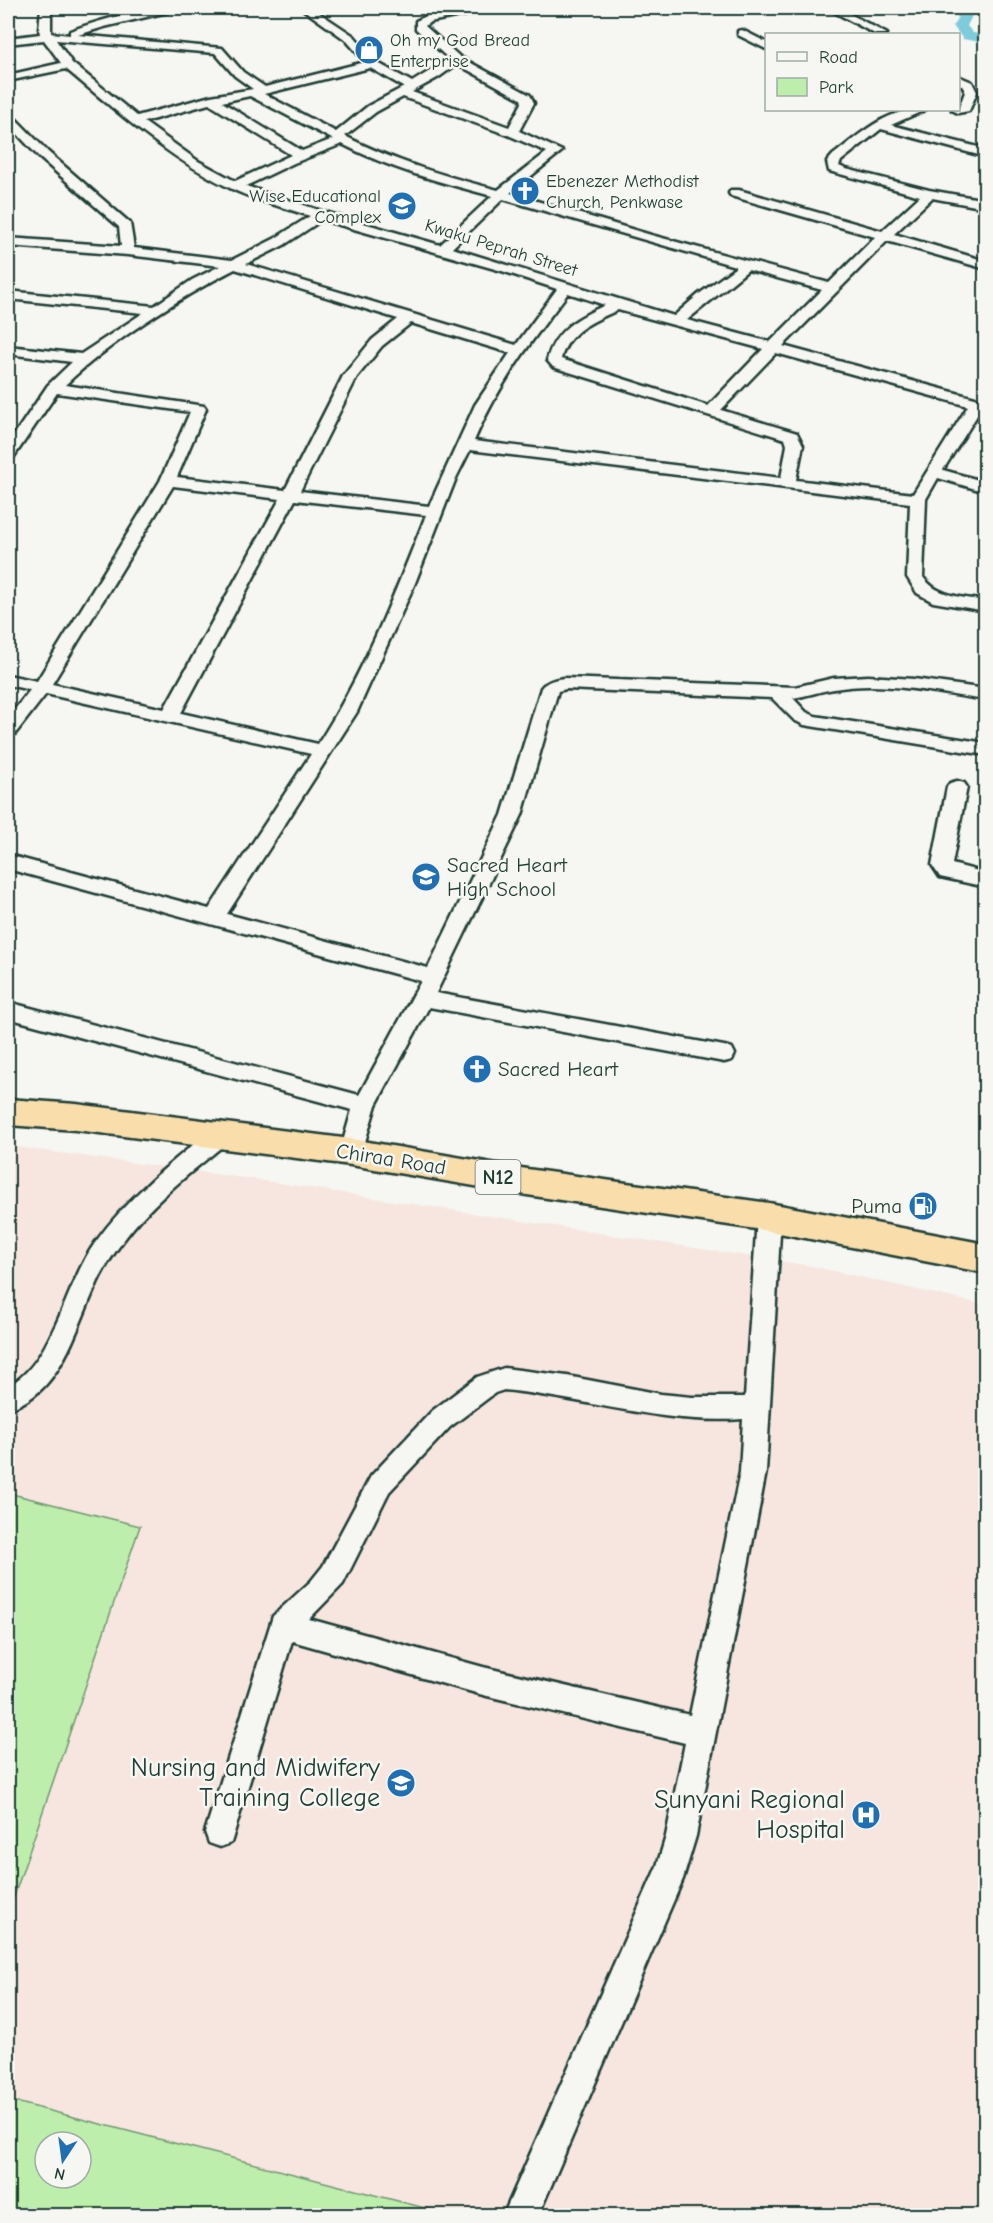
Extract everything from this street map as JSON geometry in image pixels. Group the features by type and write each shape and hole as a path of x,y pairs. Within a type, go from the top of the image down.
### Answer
{"highway":[{"name":"Chiraa Road","path":"8,1113 76,1117 351,1152 527,1182 769,1217 986,1258"}],"street":[{"path":"46,8 46,33"},
{"path":"64,37 101,24 172,8"},
{"path":"306,8 350,38 372,64 407,90 556,152 500,195 442,250"},
{"path":"485,8 428,19 420,23 420,27 456,59 526,97 528,102 512,132"},
{"path":"832,8 880,33"},
{"path":"17,27 64,37 218,50 258,92 339,138 394,164 542,205 646,238 831,288"},
{"path":"8,41 46,33"},
{"name":"Kwaku Peprah Street","path":"46,33 68,65 158,139 194,164 235,186 320,215 507,268 617,305 774,350 981,404"},
{"path":"742,33 765,45"},
{"path":"235,186 339,138 372,110 435,75 456,59"},
{"path":"136,120 211,100 258,92 372,64"},
{"path":"8,78 68,65"},
{"path":"960,80 968,84 971,92 965,108 960,109"},
{"path":"211,100 301,156"},
{"path":"877,111 883,123 986,153"},
{"path":"916,111 883,123 837,158 833,162 833,168 930,194 986,204"},
{"path":"8,118 44,155 126,226 128,251"},
{"path":"735,193 986,265"},
{"path":"711,411 774,350 831,288 930,194"},
{"path":"8,455 53,388 84,359 154,310 232,264 279,242 320,215"},
{"path":"8,242 128,251 232,264 520,351"},
{"path":"677,321 704,297 732,278 741,270 743,263"},
{"path":"214,917 324,751 361,687 407,583 448,478 482,405 540,320 566,287"},
{"path":"8,295 154,310"},
{"path":"617,305 565,333 555,350 554,360 558,364 575,370 792,436 795,445 788,483"},
{"path":"170,716 290,495 350,376 377,344 408,318"},
{"path":"8,350 84,359"},
{"path":"8,730 42,687 168,481 199,409 53,388"},
{"path":"981,404 918,499 915,577 923,589 939,598 986,606"},
{"path":"8,425 28,427"},
{"path":"465,445 918,499"},
{"path":"934,472 986,487"},
{"path":"168,481 434,511"},
{"path":"8,680 324,751"},
{"path":"351,1152 365,1105 434,977 512,816 550,688 564,683 795,693 834,683 868,681 914,684 986,695"},
{"path":"777,692 800,716 810,721 986,749"},
{"path":"957,787 942,865 944,870 954,874 986,880"},
{"path":"8,862 434,977"},
{"path":"423,998 724,1054"},
{"path":"8,1010 365,1105"},
{"path":"8,1398 29,1385 49,1361 89,1273 119,1228 172,1174 221,1135"},
{"path":"520,2216 672,1868 681,1836 753,1472 769,1217"},
{"path":"220,1832 283,1625 321,1590 333,1575 380,1484 441,1419 486,1385 504,1379 695,1411 757,1407"},
{"path":"283,1625 483,1681 701,1732"}],"shaded area":[{"name":"Nursing and Midwifery Training College","path":"8,1146 266,1181 811,1266 985,1305 985,2215 452,2215 8,2100 8,1914 140,1527 8,1493"}],"green space":[{"path":"8,1493 140,1526 8,1914"},
{"path":"8,2100 452,2215 8,2215"}],"waterway":[{"path":"954,8 965,16 960,26 968,36 986,39"}],"place":[{"name":"Oh my God Bread Enterprise","path":"369,50"},
{"name":"Ebenezer Methodist Church, Penkwase","path":"525,191"},
{"name":"Wise Educational Complex","path":"402,206"},
{"name":"Sacred Heart High School","path":"426,877"},
{"name":"Sacred Heart","path":"477,1069"},
{"name":"Puma","path":"923,1206"},
{"name":"Nursing and Midwifery Training College","path":"401,1783"},
{"name":"Sunyani Regional Hospital","path":"866,1815"}]}
